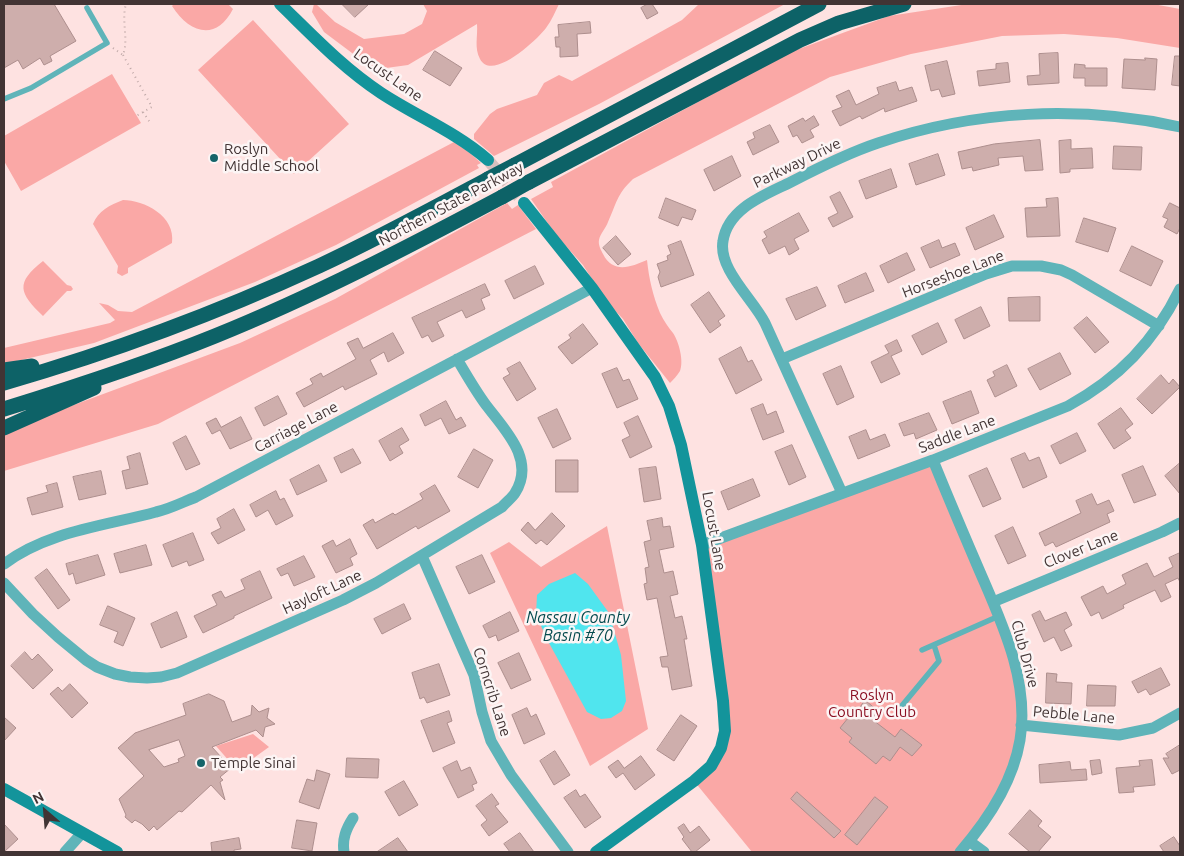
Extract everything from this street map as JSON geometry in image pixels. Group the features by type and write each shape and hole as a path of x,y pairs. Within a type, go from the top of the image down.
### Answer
{"highway":[{"name":"Northern State Parkway","path":"4,383 80,360 185,323 355,249 818,4"},
{"name":"Northern State Parkway","path":"4,409 144,363 215,336 309,295 410,246 800,40 845,21 904,4"},
{"path":"4,370 80,360"},
{"path":"4,428 74,398 144,363"}],"street":[{"name":"Locust Lane","path":"281,4 321,44 365,82 463,142 488,160"},
{"name":"Parkway Drive","path":"842,493 760,312 726,264 723,251 725,231 734,217 751,202 836,159 877,143 944,125 998,116 1046,113 1095,114 1145,119 1180,127"},
{"name":"Locust Lane","path":"524,203 592,288 655,377 669,406 681,445 702,545 723,701 725,731 721,748 711,766 694,781 596,852"},
{"name":"Horseshoe Lane","path":"782,359 986,274 1012,266 1041,266 1072,275 1159,326"},
{"name":"Carriage Lane","path":"4,564 16,555 46,540 159,512 196,497 592,288"},
{"name":"Saddle Lane","path":"702,545 933,460 1051,413 1089,394 1133,359 1159,326 1180,290"},
{"name":"Hayloft Lane","path":"4,583 33,614 86,660 97,667 115,674 147,678 177,673 343,600 376,583 502,507 515,493 522,476 522,461 516,444 482,399 457,359"},
{"name":"Club Drive","path":"933,460 999,616 1017,675 1022,702 1022,726 1014,763 999,798 960,852"},
{"name":"Clover Lane","path":"993,602 1180,523"},
{"name":"Corncrib Lane","path":"422,556 474,675 482,712 495,749 511,775 568,852"},
{"name":"Pebble Lane","path":"1022,726 1119,735 1153,728 1180,713"},
{"path":"4,788 117,852"},
{"path":"344,852 344,837 353,818"},
{"path":"65,852 82,833"},
{"path":"969,841 984,852"}],"lane":[{"path":"4,99 31,88 107,43 87,8"},
{"path":"922,650 999,616"},
{"path":"900,708 939,661 934,645"}],"path":[{"path":"123,55 126,47 123,21 126,4"},
{"path":"107,43 123,55 152,107 136,116"},
{"path":"143,112 151,124"}],"green space":[{"path":"174,4 228,4 233,9 219,26 211,30 202,30 194,28 186,22 172,6"},
{"path":"314,4 335,22 364,39 404,34 422,24 427,11 423,4 559,4 546,28 534,41 514,57 494,66 486,65 478,55 477,24 408,65 386,68 368,65 324,32 312,12"},
{"path":"699,4 785,4 599,104 494,156 474,139 474,134 490,114 497,109 537,95 544,83 559,75 572,81 682,20"},
{"path":"968,4 1153,4 1180,9 1180,48 1117,38 1064,34 1002,36 911,54 830,77 633,179 620,195 601,235 599,244 607,260 617,267 635,265 647,260 652,287 660,313 679,346 681,367 670,383 638,343 623,319 606,301 583,265 556,235 531,199 553,187 551,182 788,53 889,16"},
{"path":"253,20 349,124 294,174 198,70"},
{"path":"112,74 141,123 21,191 4,161 4,136"},
{"path":"454,142 481,163 477,165 479,168 336,245 255,282 94,343 4,364 4,348 110,323 115,320 99,303 108,305 118,311 132,312"},
{"path":"123,200 140,203 157,211 169,225 172,233 172,243 128,268 128,273 122,276 117,273 118,266 93,224 98,215 105,209"},
{"path":"507,203 512,209 518,205 536,229 158,424 4,471 4,431 240,343 335,299"},
{"path":"43,261 73,289 67,291 43,316 25,294 24,282"},
{"name":"Roslyn Country Club","path":"934,460 1003,627 1022,702 1014,763 960,852 752,852 694,781 711,765 725,731 702,545"},
{"path":"607,526 648,729 590,766 490,553 509,542 541,567"},
{"path":"253,734 269,747 237,770 216,746"}],"water":[{"name":"Nassau County Basin #70","path":"575,573 588,584 609,613 621,655 626,701 622,711 611,718 601,719 587,712 549,643 536,615 537,595 549,584"}],"building":[{"path":"4,4 54,4 76,41 50,56 52,61 44,65 40,58 23,69 18,60 4,68"},
{"path":"342,4 369,4 355,17"},
{"path":"652,4 658,13 647,19 641,8"},
{"path":"590,22 591,33 577,34 578,56 560,57 560,47 556,47 555,37 559,37 558,25"},
{"path":"435,51 462,68 450,86 423,70"},
{"path":"1058,53 1059,83 1028,85 1027,76 1040,75 1039,54"},
{"path":"1175,56 1180,56 1180,86 1172,85"},
{"path":"1145,58 1157,59 1155,90 1122,88 1124,59 1145,60"},
{"path":"947,61 955,94 942,97 939,89 931,91 925,66"},
{"path":"1008,63 1010,82 979,86 977,71 996,69 996,64"},
{"path":"1075,64 1085,65 1085,68 1107,68 1107,86 1085,86 1085,78 1074,78"},
{"path":"896,82 899,91 912,87 917,101 885,112 884,108 862,119 860,116 840,126 832,111 842,107 836,96 849,90 856,105 879,94 877,88"},
{"path":"814,116 819,125 810,130 814,137 802,143 797,135 793,137 788,126 803,118 805,121"},
{"path":"770,125 779,142 753,155 747,142 755,138 753,133"},
{"path":"1040,140 1043,170 1025,171 1023,156 998,158 999,165 973,171 972,167 962,169 958,152 994,144"},
{"path":"1071,140 1071,149 1092,148 1093,168 1070,169 1070,172 1060,173 1059,141"},
{"path":"1114,146 1142,147 1141,170 1113,169"},
{"path":"938,154 945,175 916,185 909,164"},
{"path":"732,156 741,176 714,191 704,170"},
{"path":"891,169 897,187 866,199 859,181"},
{"path":"840,192 853,217 833,227 828,218 838,213 830,197"},
{"path":"666,198 696,210 692,220 682,217 678,226 659,218"},
{"path":"1058,198 1060,236 1027,237 1025,208 1047,207 1046,199"},
{"path":"1170,203 1180,208 1180,228 1177,234 1164,227 1168,219 1163,217"},
{"path":"799,213 809,231 794,239 799,249 789,255 785,246 769,254 762,240 767,237 764,232"},
{"path":"994,215 1004,237 975,250 966,228"},
{"path":"1084,218 1116,228 1108,252 1076,242"},
{"path":"616,236 631,254 618,265 603,248"},
{"path":"939,240 942,248 955,243 960,255 930,268 921,248"},
{"path":"681,241 694,275 661,287 658,277 660,272 657,264 668,260 667,256 671,254 668,246"},
{"path":"1132,246 1163,261 1151,286 1120,271"},
{"path":"907,253 915,270 888,283 880,266"},
{"path":"535,266 544,284 514,299 505,281"},
{"path":"866,273 874,291 845,303 838,286"},
{"path":"485,284 490,295 481,299 485,309 466,318 462,310 437,322 444,336 432,342 428,335 422,338 412,318"},
{"path":"817,287 826,306 796,320 786,299"},
{"path":"709,292 725,316 718,321 721,325 710,333 691,305"},
{"path":"1040,297 1040,321 1009,321 1008,298"},
{"path":"981,307 990,326 964,339 955,320"},
{"path":"1087,317 1109,342 1095,353 1074,328"},
{"path":"938,323 947,342 922,355 912,336"},
{"path":"583,324 598,344 572,364 558,347 571,338 569,335"},
{"path":"393,333 404,353 388,362 384,352 370,360 377,374 345,390 343,386 304,407 296,393 313,384 310,379 321,373 323,377 356,359 347,343 358,338 363,348"},
{"path":"897,340 902,351 891,356 900,374 881,383 871,362 889,353 885,346"},
{"path":"741,347 748,362 752,360 762,380 736,394 719,359"},
{"path":"1060,353 1071,374 1040,390 1028,369"},
{"path":"520,362 536,389 517,401 503,378 510,374 507,369"},
{"path":"1007,365 1017,386 995,397 987,380 995,376 993,372"},
{"path":"841,366 854,397 837,405 823,374"},
{"path":"617,368 623,381 629,379 638,399 617,408 602,374"},
{"path":"1161,375 1169,384 1173,379 1180,387 1152,414 1137,399"},
{"path":"971,391 979,413 952,424 943,402"},
{"path":"278,396 287,414 264,426 255,408"},
{"path":"446,401 456,420 461,417 466,426 449,434 441,418 425,426 420,415"},
{"path":"763,404 767,415 776,411 784,432 763,440 751,409"},
{"path":"1121,408 1133,424 1125,430 1131,438 1114,449 1098,424"},
{"path":"557,409 571,439 553,448 538,418"},
{"path":"929,413 937,430 916,439 914,433 904,436 899,424"},
{"path":"638,416 652,447 630,458 622,440 630,436 624,423"},
{"path":"241,417 252,439 230,449 220,430 212,434 206,423 216,418 221,427"},
{"path":"402,428 409,440 399,446 403,453 390,461 379,441"},
{"path":"866,430 870,440 885,434 890,446 858,459 849,437"},
{"path":"1077,433 1086,451 1060,464 1051,446"},
{"path":"186,436 200,464 186,470 173,443"},
{"path":"792,445 806,477 789,485 775,452"},
{"path":"353,449 361,463 341,473 334,458"},
{"path":"474,449 493,460 478,488 458,477"},
{"path":"140,453 148,484 126,489 122,471 130,469 127,457"},
{"path":"1025,453 1029,461 1039,457 1047,477 1023,488 1011,459"},
{"path":"556,460 578,460 578,492 556,492"},
{"path":"1180,463 1180,494 1165,476"},
{"path":"319,465 327,481 297,495 290,480"},
{"path":"1143,466 1156,495 1134,503 1122,475"},
{"path":"656,467 661,499 644,502 639,469"},
{"path":"987,468 1001,499 983,507 969,476"},
{"path":"101,471 106,494 79,500 73,477"},
{"path":"753,479 760,496 728,510 721,492"},
{"path":"57,483 63,507 32,515 27,498 48,492 46,486"},
{"path":"435,485 450,511 418,529 416,526 377,549 363,525 373,519 375,523 393,513 395,515 423,499 420,494"},
{"path":"276,491 280,500 284,498 293,516 276,525 268,510 256,517 250,505"},
{"path":"1092,494 1097,505 1109,500 1114,511 1107,514 1110,522 1056,547 1053,542 1045,546 1039,533 1081,513 1076,501"},
{"path":"234,509 245,530 218,544 211,533 221,528 217,519"},
{"path":"552,513 565,526 547,545 541,540 536,544 521,530 528,522 535,530"},
{"path":"662,518 663,527 670,526 674,547 659,550 664,573 673,571 678,594 670,596 675,618 682,616 687,639 684,639 692,686 672,690 668,667 662,667 660,657 668,656 657,598 647,600 644,584 647,583 645,568 649,567 644,542 651,540 647,521"},
{"path":"1013,527 1026,556 1008,564 995,536"},
{"path":"193,533 204,560 189,566 187,561 172,567 163,545"},
{"path":"350,539 357,554 350,558 353,565 336,573 322,546 333,540 336,546"},
{"path":"146,545 152,565 120,573 114,554"},
{"path":"1180,553 1180,582 1178,578 1165,584 1171,597 1161,602 1155,590 1123,605 1124,608 1102,619 1099,612 1091,616 1081,597 1103,586 1107,594 1126,584 1122,575 1147,563 1154,577 1173,567 1169,558"},
{"path":"98,555 105,575 76,584 73,573 69,575 66,564"},
{"path":"482,555 495,582 469,594 456,567"},
{"path":"304,556 315,577 294,586 288,573 281,576 277,569"},
{"path":"47,569 70,600 58,609 35,578"},
{"path":"260,571 272,598 203,633 194,616 217,605 212,595 221,591 225,598 245,589 241,580"},
{"path":"404,604 411,619 382,634 374,619"},
{"path":"108,606 135,618 123,646 114,642 118,632 100,625"},
{"path":"1040,611 1045,621 1066,612 1072,625 1064,630 1072,646 1061,651 1054,637 1044,642 1032,615"},
{"path":"177,612 187,637 161,648 151,624"},
{"path":"510,612 519,631 498,641 496,635 489,638 483,626"},
{"path":"25,652 32,660 38,654 53,670 33,689 11,666"},
{"path":"519,653 531,680 511,689 498,663"},
{"path":"439,664 450,695 427,703 424,697 420,699 412,673"},
{"path":"1161,668 1170,685 1150,695 1146,689 1138,693 1132,682"},
{"path":"1047,673 1057,674 1056,682 1072,683 1071,704 1046,703"},
{"path":"70,684 88,703 72,718 50,694 58,687 62,691"},
{"path":"1088,685 1116,686 1115,706 1087,706"},
{"name":"Temple Sinai","path":"209,694 224,701 232,722 251,715 252,705 259,712 269,708 267,718 275,724 265,727 263,737 256,730 212,747 231,768 220,777 223,780 220,782 225,800 211,785 182,812 179,811 157,830 154,826 149,831 142,824 135,820 132,823 125,817 126,815 119,799 144,776 118,748 135,733 186,715 183,704","holes":["179,740 185,756 178,759 179,762 164,767 149,750"]},
{"path":"865,700 879,712 873,720 895,737 901,729 922,745 912,756 900,747 890,761 883,756 876,764 849,742 852,738 840,728"},
{"path":"527,708 531,717 536,714 545,734 524,744 512,715"},
{"path":"449,711 452,721 447,723 455,743 433,752 421,721"},
{"path":"681,715 697,726 674,761 657,750"},
{"path":"4,717 16,728 4,741"},
{"path":"1180,745 1180,770 1172,774 1163,758 1169,758 1166,754"},
{"path":"555,751 570,775 554,785 540,761"},
{"path":"641,756 655,775 635,790 623,773 616,778 608,767 618,760 624,768"},
{"path":"347,758 379,759 378,778 346,777"},
{"path":"1100,760 1102,773 1092,775 1090,761"},
{"path":"1152,760 1155,785 1133,787 1134,792 1119,793 1116,768 1140,766 1139,761"},
{"path":"457,761 461,771 470,767 477,783 472,785 474,790 458,798 443,768"},
{"path":"1070,762 1071,770 1086,769 1087,780 1040,783 1039,765"},
{"path":"317,770 330,774 319,809 299,802 307,779 314,781"},
{"path":"404,781 418,805 399,816 385,792"},
{"path":"576,790 580,797 585,794 601,817 585,828 564,798"},
{"path":"797,792 841,831 834,838 791,799"},
{"path":"492,794 499,804 495,806 508,822 489,836 481,825 487,820 476,806"},
{"path":"875,797 888,807 857,845 845,835"},
{"path":"1030,810 1042,821 1038,826 1051,837 1038,852 1030,852 1009,834"},
{"path":"297,820 317,823 312,851 292,848"},
{"path":"4,824 18,839 4,852"},
{"path":"684,824 690,833 699,826 710,840 695,852 692,852 682,839 684,837 678,828"},
{"path":"520,833 534,852 510,852 504,844"},
{"path":"1174,837 1180,846 1180,852 1164,852 1160,846"},
{"path":"239,838 241,849 234,850 234,852 212,852 211,843"},
{"path":"398,838 408,852 377,852"}],"tunnel":[{"path":"488,160 524,203"}],"place":[{"name":"Roslyn Middle School","path":"214,158"},
{"name":"Temple Sinai","path":"201,763"}]}
